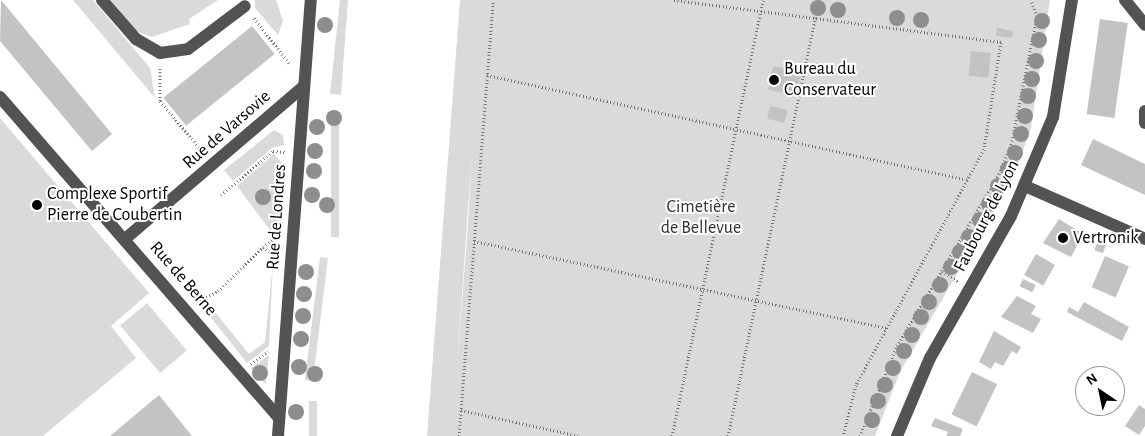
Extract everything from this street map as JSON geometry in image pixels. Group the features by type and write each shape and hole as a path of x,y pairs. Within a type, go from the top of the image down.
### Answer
{"street":[{"path":"102,0 136,39 160,53 188,48 244,6"},
{"name":"Rue de Londres","path":"278,436 311,0"},
{"name":"Faubourg de Lyon","path":"897,436 930,358 1025,186 1053,117 1072,0"},
{"path":"1125,0 1145,25"},
{"name":"Rue de Varsovie","path":"125,239 214,165 304,86"},
{"name":"Rue de Berne","path":"0,97 279,418"},
{"path":"1145,111 1145,123"},
{"path":"1025,186 1145,239"}],"path":[{"path":"459,436 493,0"},
{"path":"674,0 816,16 1001,42 984,149 856,385 843,436"},
{"path":"672,436 738,130 763,10 763,0"},
{"path":"860,436 897,346 999,174 1012,141 1037,16 1031,0"},
{"path":"728,436 816,16"},
{"path":"257,21 275,41"},
{"path":"160,53 160,101 214,165"},
{"path":"487,75 967,180"},
{"path":"221,194 273,151 299,154"},
{"path":"214,296 277,235"},
{"path":"474,241 887,328"},
{"path":"263,247 291,266"},
{"path":"187,310 218,291"},
{"path":"241,373 285,337"},
{"path":"461,410 578,436"}],"green space":[{"path":"73,0 93,0 150,68 155,98"},
{"path":"110,0 218,0 189,19 190,24 152,37 136,31"},
{"path":"255,0 276,0 283,21 278,35 255,8"},
{"path":"340,0 348,0 341,95 330,94"},
{"name":"Cimetière de Bellevue","path":"460,0 1050,0 1031,128 1013,178 900,372 875,436 427,436","holes":["472,152 468,224 457,366"]},
{"path":"331,115 339,115 339,237 331,237"},
{"name":"Complexe Sportif Pierre de Coubertin","path":"0,118 149,293 111,326 136,358 43,436 0,436"},
{"path":"274,130 283,135 284,145 272,148 233,181 224,170"},
{"path":"274,154 283,164 278,228 272,233 237,186"},
{"path":"320,257 328,258 313,381 305,380"},
{"path":"273,262 269,346 247,363 201,305 206,301 249,354 265,342"},
{"path":"147,303 187,350 160,373 120,325"},
{"path":"269,355 266,383 265,384 251,368"},
{"path":"309,401 317,401 317,436 309,436"}],"building":[{"path":"1,0 112,134 92,151 0,41"},
{"path":"1100,19 1128,23 1114,118 1087,114"},
{"path":"252,26 275,54 186,126 163,98"},
{"path":"997,28 1014,31 1012,38 996,36"},
{"path":"971,51 991,53 988,78 968,76"},
{"path":"773,66 801,72 796,96 768,89"},
{"path":"770,106 788,110 785,123 767,119"},
{"path":"1093,139 1145,164 1145,195 1081,165"},
{"name":"Vertronik","path":"1059,219 1083,234 1071,257 1043,243"},
{"path":"1099,238 1107,241 1103,253 1094,250"},
{"path":"1036,254 1055,265 1043,286 1024,275"},
{"path":"1105,256 1129,266 1116,297 1092,287"},
{"path":"1023,279 1036,285 1032,292 1020,286"},
{"path":"1017,296 1036,306 1031,314 1041,319 1033,333 1001,317"},
{"path":"1084,302 1129,327 1122,341 1067,312 1069,307 1078,312"},
{"path":"994,331 1021,347 1017,354 1012,351 1003,366 995,362 991,369 979,362"},
{"path":"972,372 997,384 977,427 951,414"},
{"path":"159,395 192,436 110,436"},
{"path":"1139,405 1145,409 1145,426 1139,435 1125,426"},
{"path":"935,418 963,429 960,436 946,436 948,432 931,426"}],"place":[{"name":"Bureau du Conservateur","path":"774,80"},
{"name":"Complexe Sportif Pierre de Coubertin","path":"37,205"},
{"name":"Vertronik","path":"1063,238"}]}
